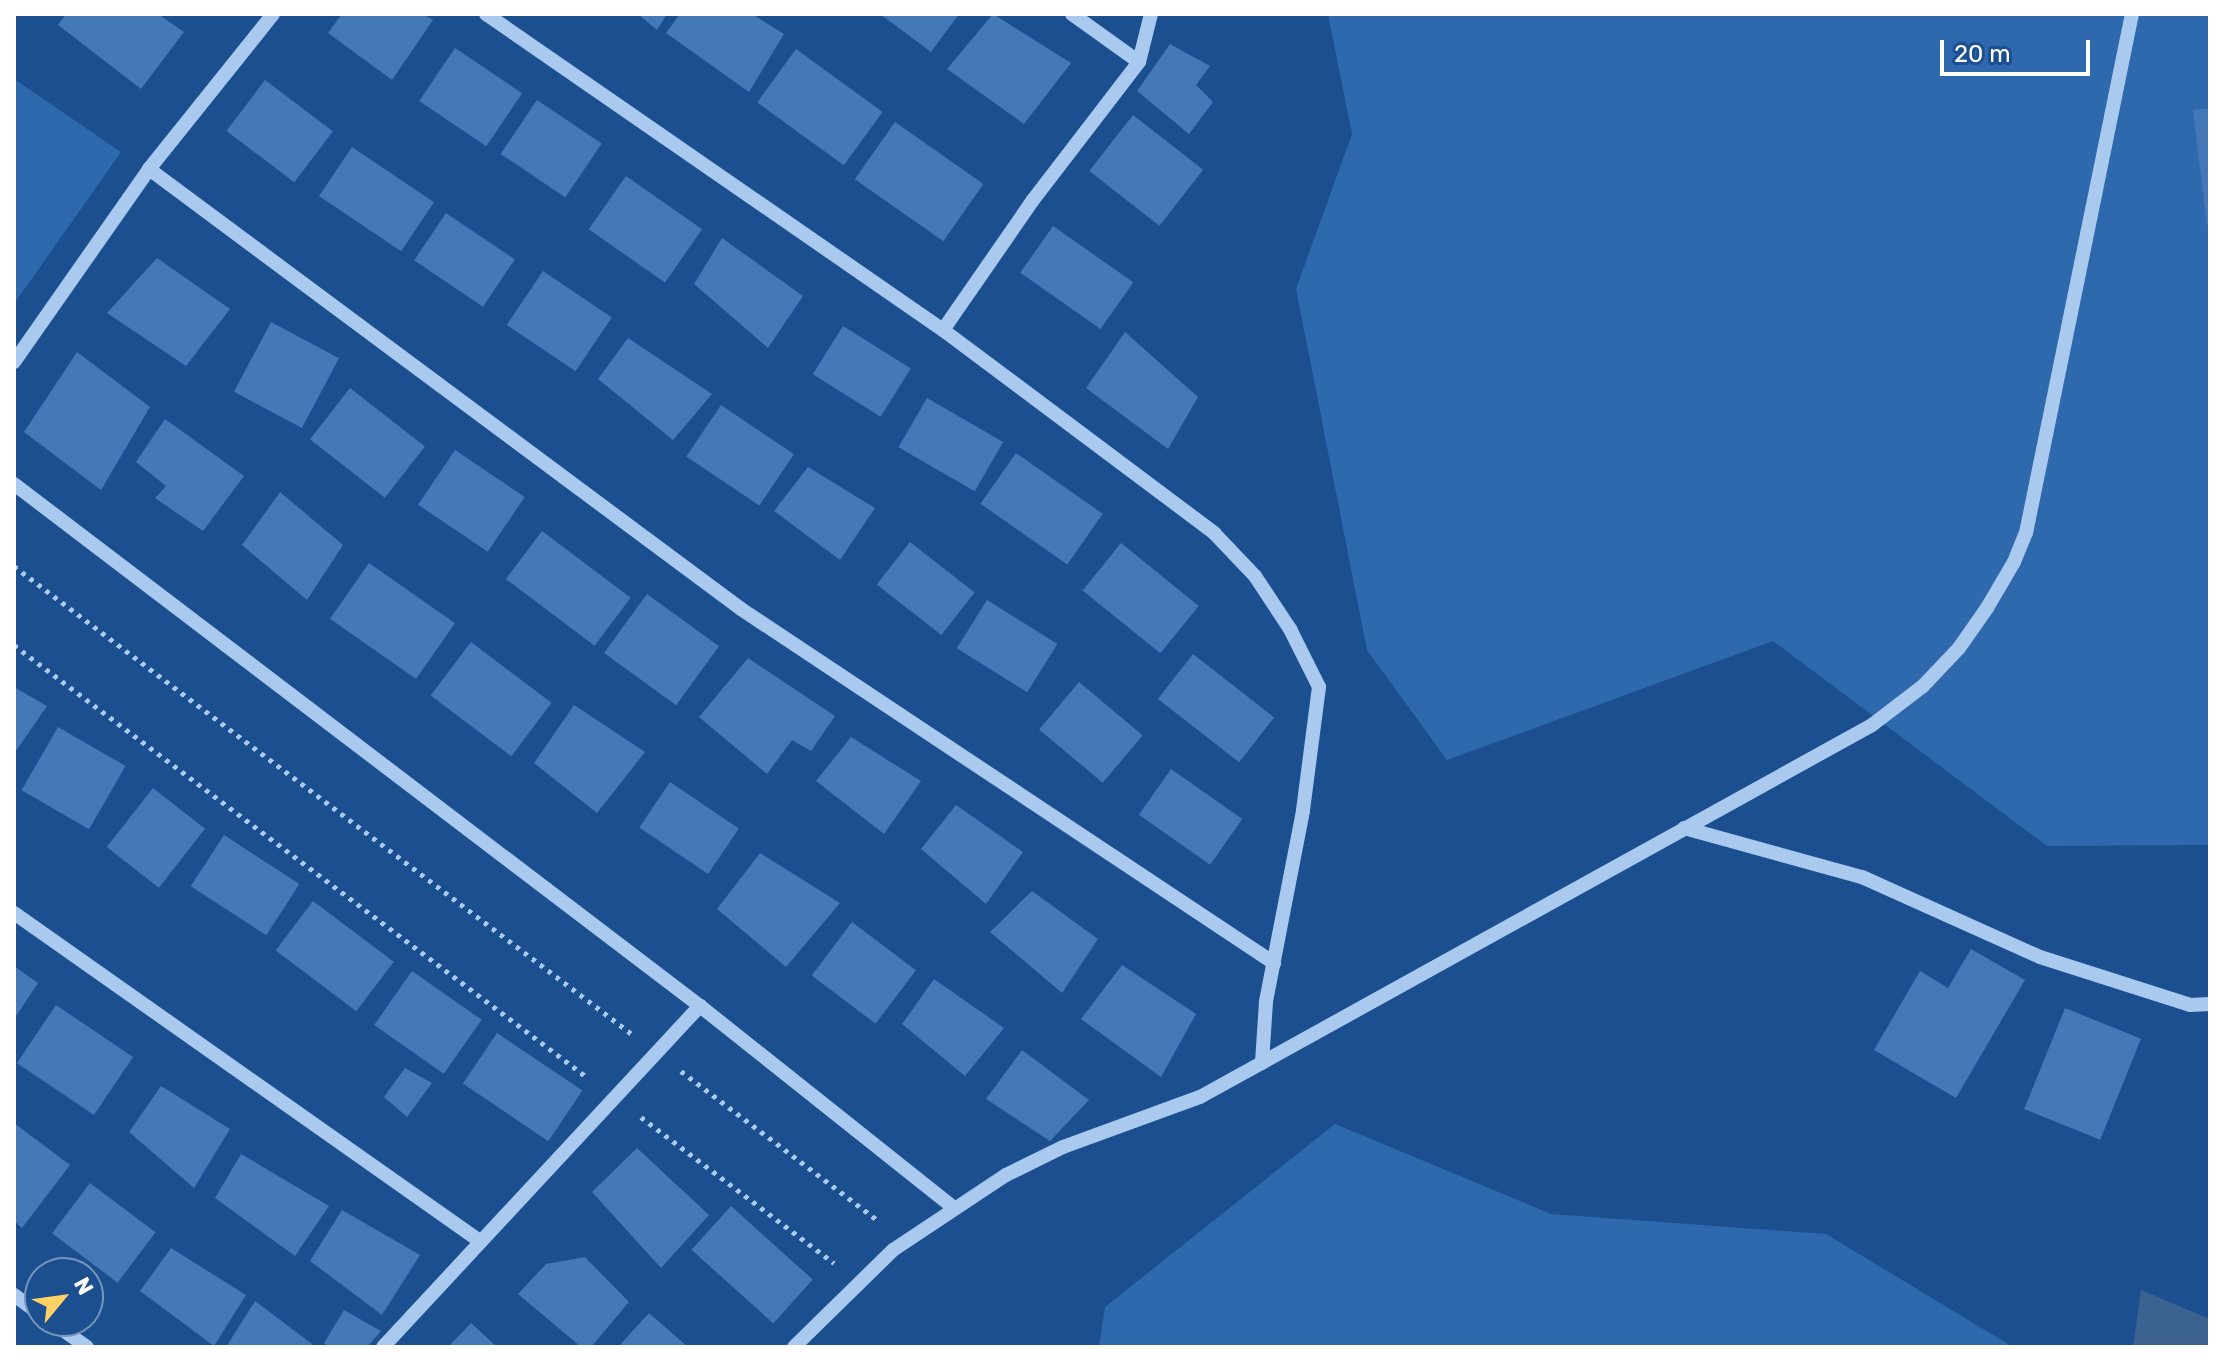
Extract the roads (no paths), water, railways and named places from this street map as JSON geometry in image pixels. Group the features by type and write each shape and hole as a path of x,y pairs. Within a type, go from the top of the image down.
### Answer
{"street":[{"path":"14,362 149,169 273,14"},
{"path":"486,14 943,330 1214,533 1255,576 1290,629 1319,687 1303,811 1266,1002 1262,1063"},
{"path":"1072,14 1139,62"},
{"path":"943,330 1033,200 1139,62 1151,14"},
{"path":"794,1347 905,1241 1006,1175 1063,1147 1200,1097 1872,725 1923,686 1959,648 2014,562 2026,533 2132,14"},
{"path":"149,169 741,609 1274,963"},
{"path":"14,484 700,1006 953,1207"},
{"path":"1684,828 1862,877 2040,957 2190,1005 2210,1004"},
{"path":"14,913 481,1242"},
{"path":"383,1347 700,1006"}]}
